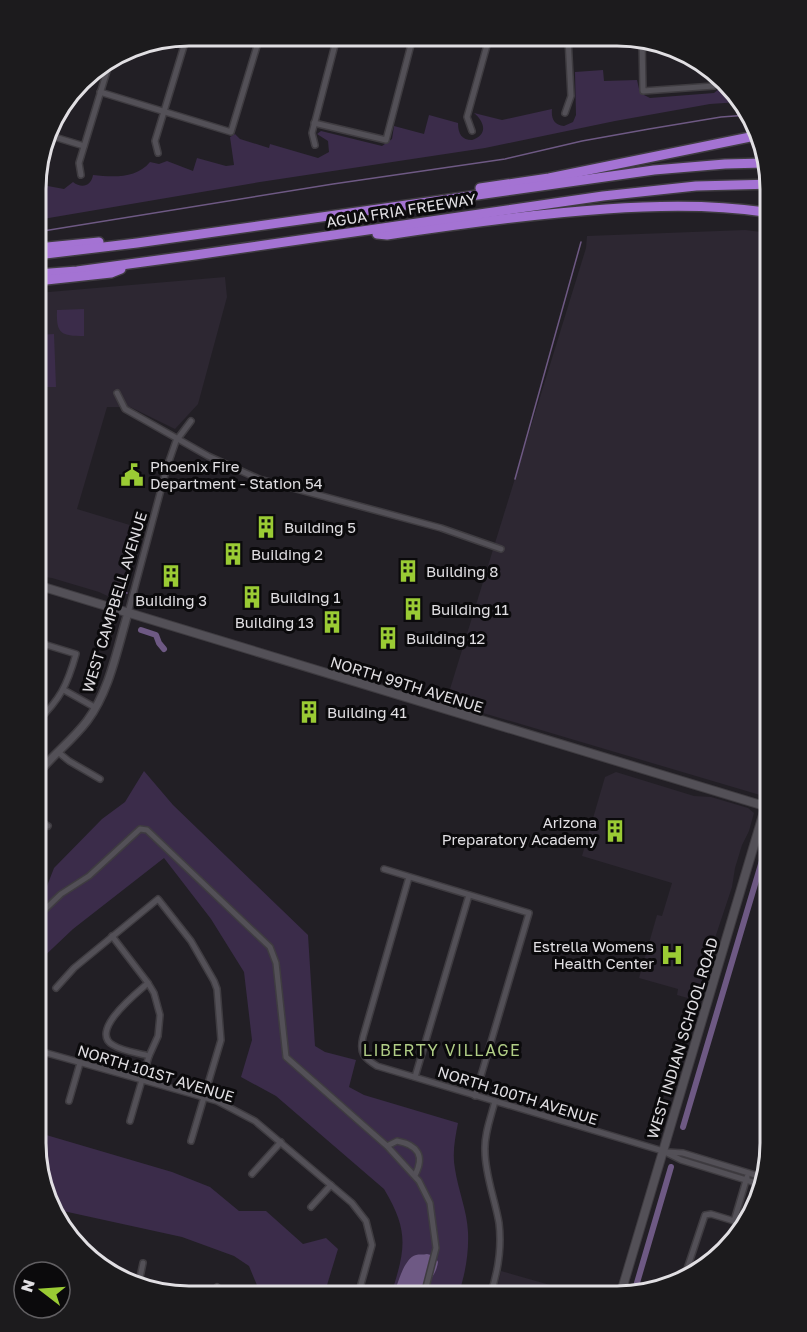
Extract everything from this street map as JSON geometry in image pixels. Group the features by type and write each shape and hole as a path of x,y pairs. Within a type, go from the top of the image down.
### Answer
{"highway":[{"path":"351,213 386,203 549,178 751,137"},
{"name":"AGUA FRIA FREEWAY","path":"46,254 654,170 725,164 758,164"},
{"name":"AGUA FRIA FREEWAY","path":"46,273 134,264 603,196 696,186 760,184"},
{"path":"350,234 387,235 491,219 625,208 700,207 760,212"},
{"path":"46,247 110,241 137,243"},
{"path":"46,280 111,273 134,264"}],"main road":[{"name":"NORTH 99TH AVENUE","path":"46,588 760,805"},
{"name":"WEST INDIAN SCHOOL ROAD","path":"623,1285 760,833"}],"street":[{"path":"100,92 231,132 257,46"},
{"path":"315,145 312,133 314,123 335,46"},
{"path":"314,123 386,140 411,46"},
{"path":"472,131 468,117 487,46"},
{"path":"565,113 571,96 568,46"},
{"path":"158,153 155,141 184,47"},
{"path":"642,49 643,91 714,86 714,84"},
{"path":"81,175 79,163 106,74"},
{"path":"56,137 84,146"},
{"path":"117,393 125,409 208,456 260,479 441,528 501,549"},
{"name":"WEST CAMPBELL AVENUE","path":"46,765 82,728 96,708 105,687 128,613 166,467 178,439 191,421"},
{"path":"46,645 76,654 64,690 46,713"},
{"path":"64,690 96,708"},
{"path":"58,752 64,758 100,779"},
{"path":"46,908 61,894 89,876 140,829 147,830 270,947 276,963 286,1057 387,1146 415,1175 430,1203 436,1248 426,1286"},
{"path":"384,869 529,913 475,1096"},
{"name":"NORTH 100TH AVENUE","path":"409,877 360,1048 367,1060 377,1066 663,1151"},
{"path":"415,1077 469,895"},
{"path":"56,988 74,968 158,899 191,941 217,989 221,1040 191,1141"},
{"path":"112,936 148,983 159,1008 158,1036 149,1056 130,1121"},
{"path":"148,983 116,1012 107,1034 108,1041 113,1046 149,1056"},
{"name":"NORTH 101ST AVENUE","path":"46,1053 217,1101 246,1115 281,1142 358,1209 366,1221 371,1236 370,1257 361,1286"},
{"path":"69,1101 80,1063"},
{"path":"493,1286 500,1243 499,1223 484,1149 495,1101"},
{"path":"387,1146 397,1141 414,1148 420,1155 420,1166 415,1175"},
{"path":"252,1174 281,1142"},
{"path":"663,1151 683,1153 757,1176"},
{"path":"663,1151 681,1160 755,1183"},
{"path":"688,1267 705,1215 711,1214 734,1221 748,1173"},
{"path":"311,1207 331,1185"},
{"path":"140,1277 143,1263"}],"shaded area":[{"path":"603,70 604,81 637,80 640,93 650,98 714,93 719,88 731,103 710,104 615,121 485,148 260,182 46,218 46,186 64,189 73,182 86,185 93,175 124,176 144,168 150,162 159,164 167,161 193,171 197,158 226,166 234,165 230,137 235,134 240,139 269,148 270,144 318,158 329,152 328,141 317,134 321,131 382,146 392,139 394,126 424,134 429,115 458,123 461,136 469,140 477,138 483,132 481,120 474,113 502,120 552,109 554,121 564,126 573,122 576,115 575,72"},
{"path":"745,230 760,232 760,795 446,702 586,248 587,236"},
{"path":"225,277 227,297 198,404 175,429 130,407 107,407 77,509 143,529 124,597 116,600 99,592 46,577 46,292"},
{"path":"84,309 84,336 65,334 59,329 57,310"},
{"path":"46,334 54,334 56,387 46,387"},
{"path":"144,771 173,805 308,935 315,1046 325,1052 356,1060 349,1087 364,1095 458,1123 454,1163 466,1216 468,1240 461,1286 393,1286 403,1241 398,1217 384,1189 276,1096 241,1077 252,1040 244,972 211,919 164,858 73,929 46,955 46,889 54,868 102,819 125,802"},
{"path":"616,772 694,796 711,797 748,808 754,813 735,868 732,887 712,947 698,1001 677,995 678,989 639,978 657,915 662,916 672,883 582,856 605,777"},
{"path":"46,1135 172,1172 210,1187 239,1211 266,1211 303,1244 326,1238 338,1249 327,1286 257,1286 249,1266 234,1256 182,1237 65,1211 51,1180"},
{"path":"416,1255 435,1256 438,1262 435,1272 425,1286 397,1286 408,1261"},
{"path":"501,1271 553,1286 497,1286"}],"waterway":[{"path":"46,231 505,159 582,141 740,116"},
{"path":"515,479 581,242"},
{"path":"112,588 127,593"},
{"path":"141,630 156,635 164,649"},
{"path":"683,1127 760,867"},
{"path":"671,1069 675,1070"},
{"path":"661,1107 663,1112"},
{"path":"637,1284 671,1167"}],"place":[{"name":"Phoenix Fire Department - Station 54","path":"132,475"},
{"name":"Building 5","path":"266,527"},
{"name":"Building 2","path":"233,554"},
{"name":"Building 8","path":"408,571"},
{"name":"Building 3","path":"171,576"},
{"name":"Building 1","path":"252,597"},
{"name":"Building 11","path":"413,609"},
{"name":"Building 13","path":"332,622"},
{"name":"Building 12","path":"388,638"},
{"name":"Building 41","path":"309,712"},
{"name":"Arizona Preparatory Academy","path":"615,831"},
{"name":"Estrella Womens Health Center","path":"672,955"}],"district":[{"name":"LIBERTY VILLAGE","path":"442,1050"}]}
